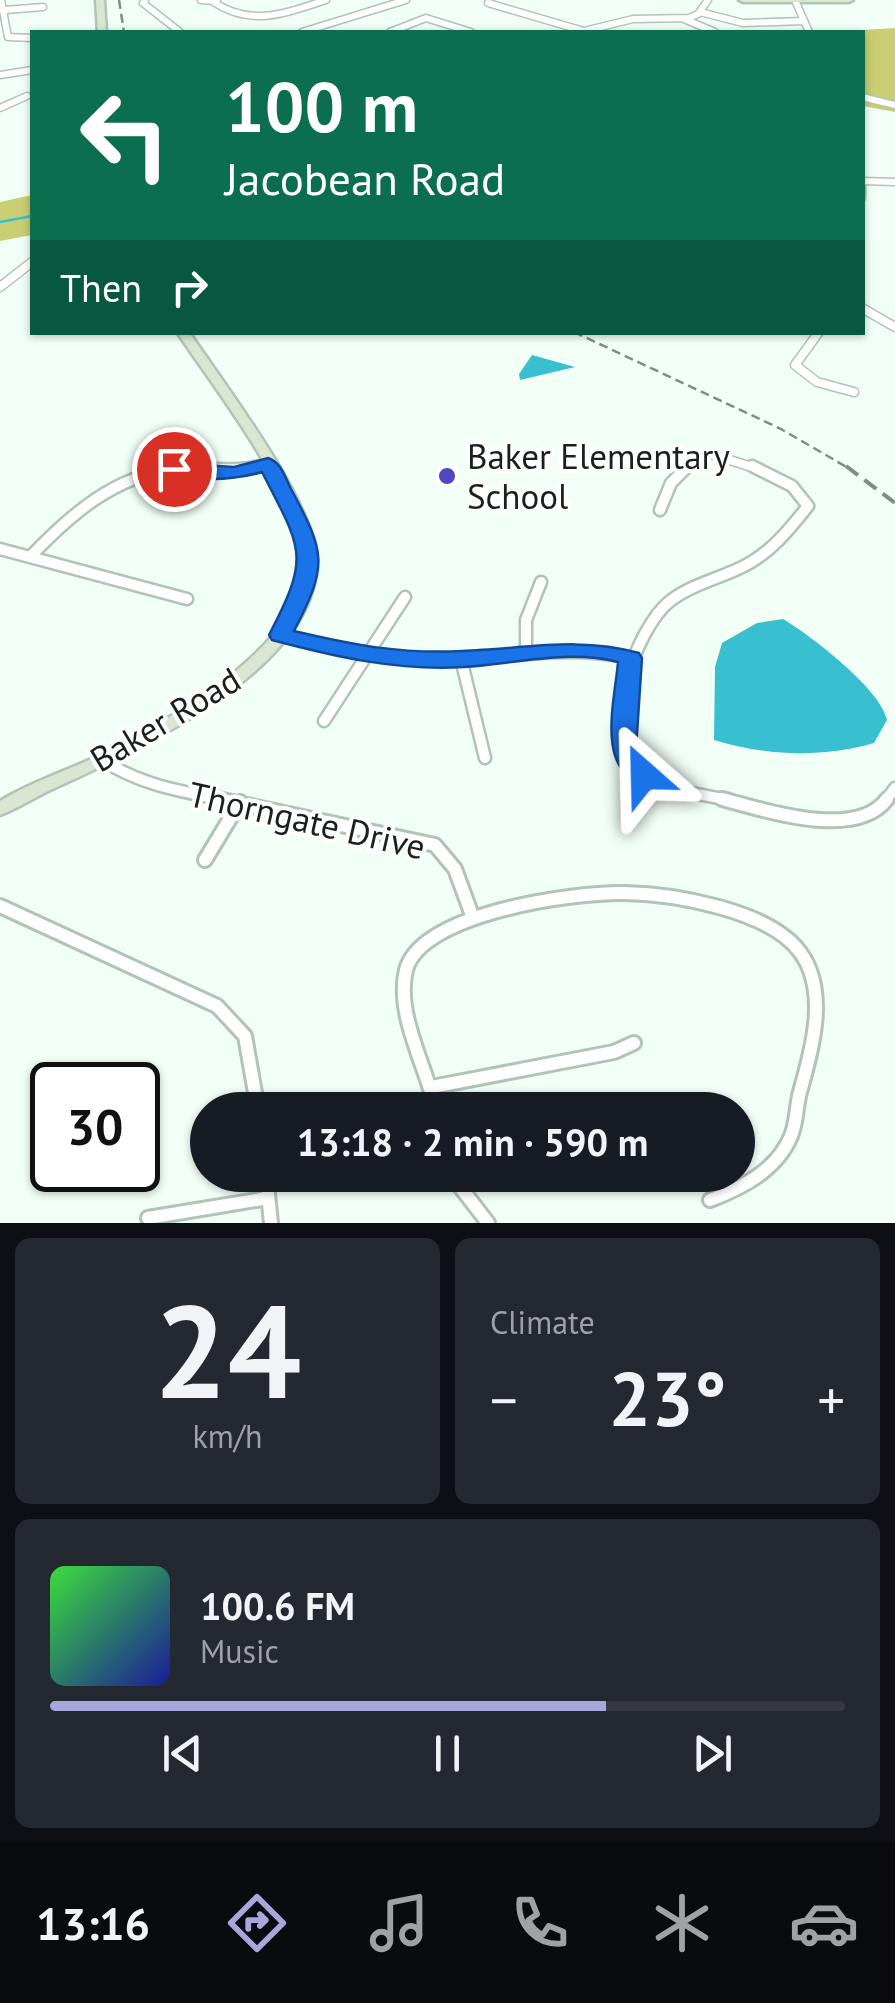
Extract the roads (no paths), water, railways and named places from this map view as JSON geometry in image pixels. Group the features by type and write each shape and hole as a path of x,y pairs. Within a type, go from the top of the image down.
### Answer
{"main road":[{"path":"100,0 102,30"},
{"path":"743,0 849,0"},
{"name":"Baker Road","path":"0,809 104,760 204,704 269,652 305,588 310,558 301,527 268,464 185,335"}],"street":[{"path":"1,0 8,37 30,38"},
{"path":"200,0 217,0 232,16 252,19 326,0"},
{"path":"308,30 406,0"},
{"path":"593,30 632,20 684,19 700,12 708,0"},
{"path":"144,1 178,30"},
{"path":"796,1 807,30"},
{"path":"488,3 578,30"},
{"path":"5,10 43,7"},
{"path":"700,12 745,24 804,21"},
{"path":"394,30 430,18 465,30"},
{"path":"684,19 710,30"},
{"path":"745,24 745,30"},
{"path":"0,75 30,70"},
{"path":"0,108 27,96"},
{"path":"865,98 895,106"},
{"path":"865,183 895,182"},
{"path":"0,287 30,264"},
{"path":"865,311 895,327"},
{"path":"816,335 795,366 817,382 854,392"},
{"path":"660,510 661,499 682,472 711,454 785,482 804,494 808,506 764,554 743,568 686,590 641,634 630,658 624,749 635,769 652,780 745,805 825,820 870,812 890,798 895,788"},
{"path":"30,557 73,512 144,477 174,469 234,474 268,464"},
{"path":"0,549 187,598"},
{"path":"526,652 526,620 541,582"},
{"path":"324,721 406,597"},
{"path":"280,635 366,657 461,659 584,650 630,658"},
{"path":"461,659 485,758"},
{"name":"Thorngate Drive","path":"104,760 124,774 158,786 435,846 446,854 462,880 473,918"},
{"path":"205,860 240,802"},
{"path":"433,1092 404,991 405,974 419,948 438,932 473,918 602,894 626,893 744,916 782,934 800,952 814,1004 815,1033 790,1136 759,1177 710,1200"},
{"path":"0,906 216,1006 246,1036 255,1092"},
{"path":"432,1087 614,1052 634,1043"},
{"path":"267,1192 271,1223"},
{"path":"464,1192 488,1223"},
{"path":"148,1218 268,1198"}],"water":[{"path":"532,355 575,367 520,380 519,374"},
{"path":"783,619 826,650 872,693 887,720 874,743 794,753 714,740 715,667 722,643 757,623"}],"waterway":[{"path":"0,222 30,216"}],"railway":[{"path":"119,0 124,30"},
{"path":"580,335 781,429 850,469"},
{"path":"846,466 850,469"},
{"path":"850,469 895,503"}],"place":[{"name":"Baker Elementary School","path":"447,476"}]}
